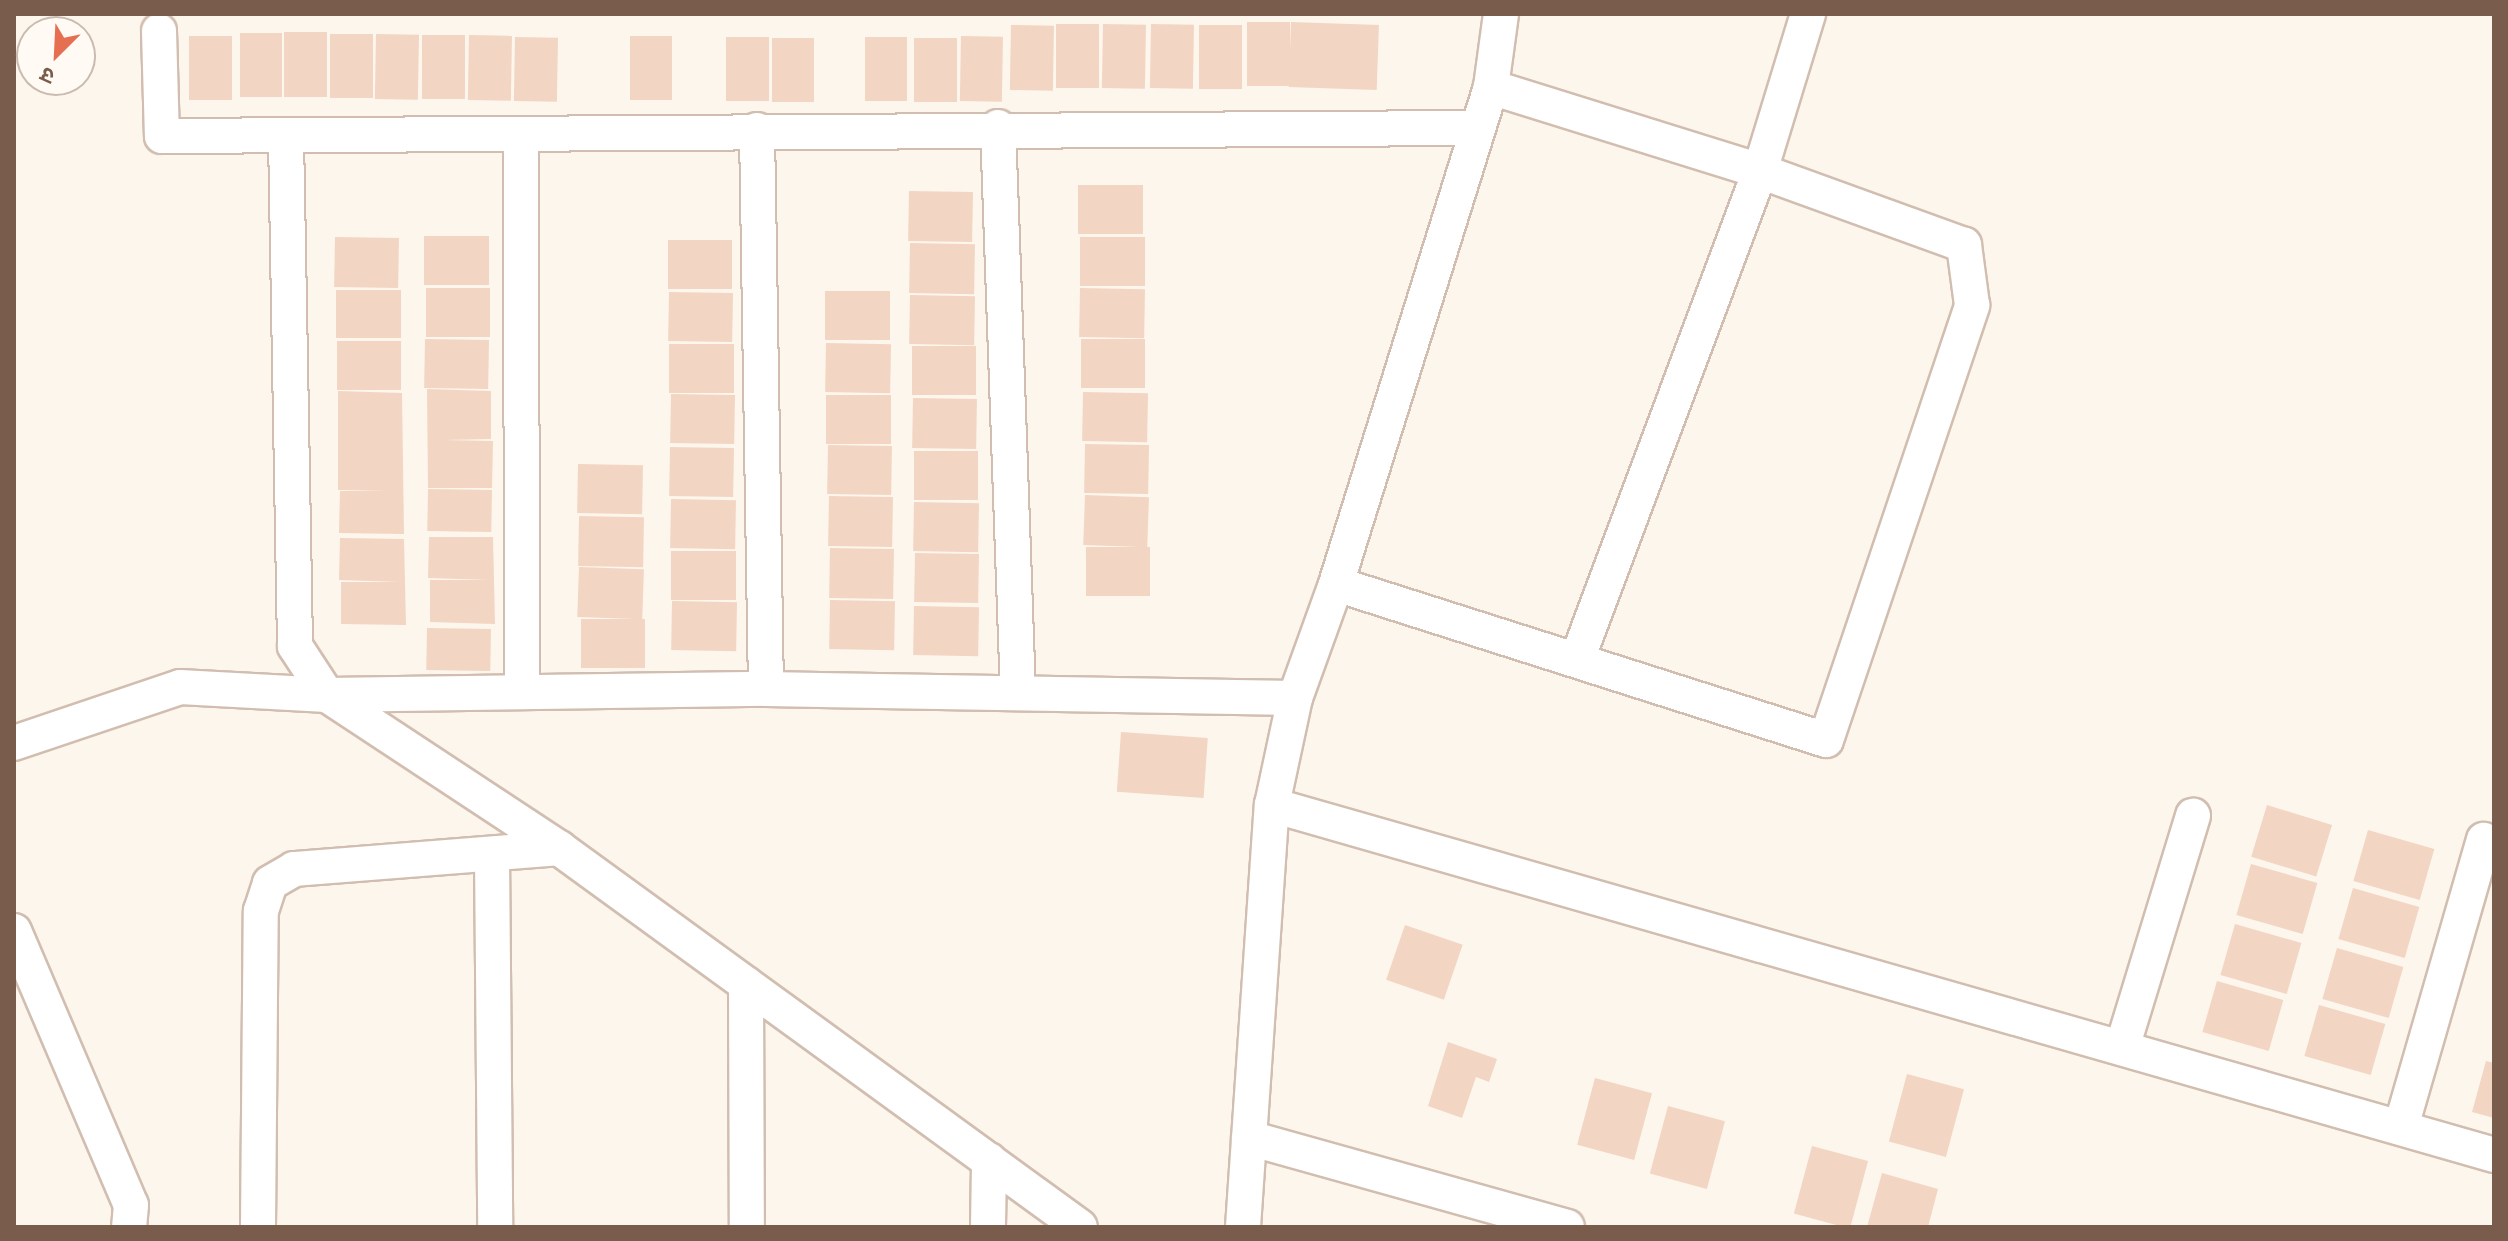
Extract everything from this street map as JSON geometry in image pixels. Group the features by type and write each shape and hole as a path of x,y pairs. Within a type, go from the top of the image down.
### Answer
{"street":[{"path":"1243,1227 1272,805 1295,698 1336,584 1491,87 1501,14"},
{"path":"1578,657 1760,171 1808,14"},
{"path":"159,31 162,136 521,137 998,127 1478,128"},
{"path":"1336,584 1578,657 1826,740 1972,305 1964,245 1760,171 1491,87"},
{"path":"998,127 1018,693"},
{"path":"757,130 766,689"},
{"path":"286,135 295,646 327,695 559,848 1080,1227"},
{"path":"521,137 522,692"},
{"path":"14,743 180,687 327,695 766,689 1295,698"},
{"path":"1272,805 2494,1155"},
{"path":"2122,1048 2193,816"},
{"path":"2401,1127 2484,840"},
{"path":"258,1227 261,911 270,883 294,869 559,848"},
{"path":"492,854 495,1227"},
{"path":"14,931 131,1205 129,1227"},
{"path":"746,984 747,1227"},
{"path":"1249,1138 1567,1227"},
{"path":"988,1227 989,1160"}],"building":[{"path":"1247,22 1290,22 1290,86 1247,86"},
{"path":"1291,22 1379,25 1377,90 1289,87"},
{"path":"1056,24 1099,24 1099,88 1056,88"},
{"path":"1103,24 1146,25 1145,89 1102,88"},
{"path":"1151,24 1194,25 1193,89 1150,88"},
{"path":"1011,25 1054,26 1053,91 1010,90"},
{"path":"1199,25 1242,25 1242,89 1199,89"},
{"path":"284,32 327,32 327,97 284,97"},
{"path":"240,33 282,33 282,97 240,97"},
{"path":"330,34 373,34 373,98 330,98"},
{"path":"376,34 419,35 418,100 375,99"},
{"path":"422,35 465,35 465,99 422,99"},
{"path":"469,35 512,36 511,101 468,100"},
{"path":"189,36 232,36 232,100 189,100"},
{"path":"630,36 672,36 672,100 630,100"},
{"path":"961,36 1003,37 1002,102 960,101"},
{"path":"515,37 558,38 557,102 514,101"},
{"path":"726,37 769,37 769,101 726,101"},
{"path":"865,37 907,37 907,101 865,101"},
{"path":"772,38 814,38 814,102 772,102"},
{"path":"914,38 957,38 957,102 914,102"},
{"path":"1078,185 1143,185 1143,234 1078,234"},
{"path":"909,191 973,192 972,242 908,241"},
{"path":"424,236 489,236 489,285 424,285"},
{"path":"335,237 399,238 398,288 334,287"},
{"path":"1080,237 1145,237 1145,286 1080,286"},
{"path":"668,240 732,240 732,289 668,289"},
{"path":"910,243 975,244 974,294 909,293"},
{"path":"426,288 490,288 490,337 426,337"},
{"path":"1080,288 1145,289 1144,338 1079,337"},
{"path":"336,290 401,290 401,338 336,338"},
{"path":"825,291 890,291 890,340 825,340"},
{"path":"669,292 733,293 732,342 668,341"},
{"path":"910,295 975,296 974,345 909,344"},
{"path":"425,339 489,340 488,389 424,388"},
{"path":"1081,339 1145,339 1145,388 1081,388"},
{"path":"337,341 401,341 401,390 337,390"},
{"path":"826,343 891,344 890,393 825,392"},
{"path":"669,344 734,344 734,393 669,393"},
{"path":"912,346 976,346 976,395 912,395"},
{"path":"427,389 491,391 491,439 443,440 493,441 492,488 428,488"},
{"path":"338,391 402,393 404,534 339,533 340,491 389,490 338,490"},
{"path":"1083,392 1148,393 1147,442 1082,441"},
{"path":"671,394 735,395 734,444 670,443"},
{"path":"826,395 891,395 891,444 826,444"},
{"path":"913,398 977,399 976,449 912,448"},
{"path":"1085,444 1149,445 1148,494 1084,493"},
{"path":"828,445 892,446 891,495 827,494"},
{"path":"670,447 734,448 733,497 669,496"},
{"path":"914,451 978,451 978,500 914,500"},
{"path":"578,464 643,465 642,514 577,513"},
{"path":"428,489 492,490 491,532 427,531"},
{"path":"1085,495 1149,497 1147,547 1083,545"},
{"path":"829,496 893,497 892,547 828,546"},
{"path":"671,499 736,500 735,549 670,548"},
{"path":"914,502 979,503 978,552 913,551"},
{"path":"579,516 644,517 643,567 578,566"},
{"path":"429,537 493,537 495,624 430,622 430,580 489,580 428,578"},
{"path":"340,538 404,539 406,625 341,624 341,582 401,582 339,580"},
{"path":"1086,547 1150,547 1150,596 1086,596"},
{"path":"830,548 894,549 893,599 829,598"},
{"path":"671,551 736,551 736,600 671,600"},
{"path":"915,553 979,554 978,603 914,602"},
{"path":"579,567 644,569 642,619 577,617"},
{"path":"830,600 895,601 894,650 829,649"},
{"path":"672,601 737,602 736,651 671,650"},
{"path":"914,606 979,607 978,656 913,655"},
{"path":"581,619 645,619 645,668 581,668"},
{"path":"427,628 491,629 490,671 426,670"},
{"path":"1121,732 1208,738 1204,798 1117,792"},
{"path":"2267,805 2332,825 2316,877 2251,857"},
{"path":"2368,830 2434,849 2420,900 2353,881"},
{"path":"2251,864 2317,883 2303,934 2236,915"},
{"path":"2353,888 2419,907 2405,958 2338,939"},
{"path":"2235,924 2301,943 2287,994 2220,975"},
{"path":"1405,925 1463,945 1444,1000 1386,980"},
{"path":"2337,948 2403,967 2389,1018 2322,999"},
{"path":"2217,981 2283,1000 2269,1051 2202,1032"},
{"path":"2319,1005 2385,1024 2371,1075 2304,1056"},
{"path":"1448,1042 1497,1059 1489,1082 1476,1077 1462,1118 1428,1106"},
{"path":"2486,1061 2494,1063 2494,1118 2472,1112"},
{"path":"1907,1074 1964,1089 1946,1157 1889,1142"},
{"path":"1595,1078 1652,1093 1634,1160 1577,1145"},
{"path":"1668,1106 1725,1121 1707,1189 1650,1174"},
{"path":"1812,1146 1868,1161 1850,1227 1794,1214"},
{"path":"1882,1173 1938,1189 1928,1227 1867,1227"}]}
